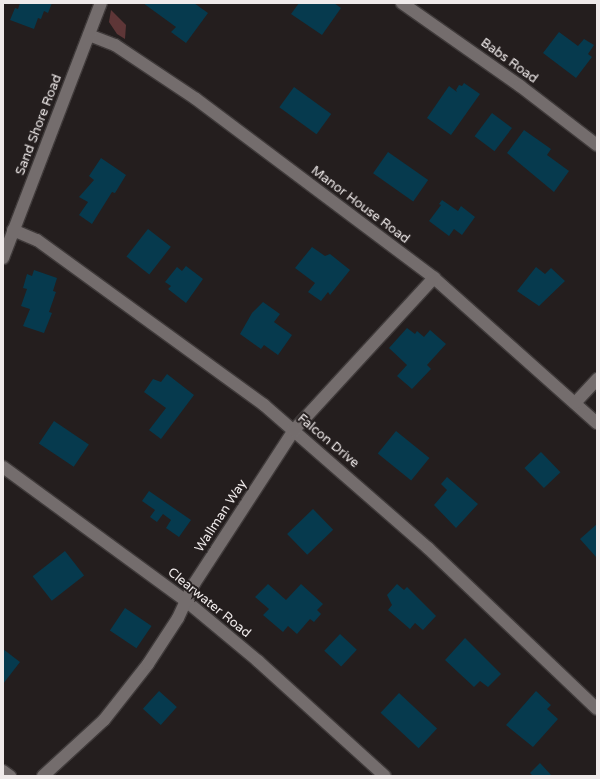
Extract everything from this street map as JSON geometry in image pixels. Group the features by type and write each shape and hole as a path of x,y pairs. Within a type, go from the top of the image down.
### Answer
{"street":[{"name":"Sand Shore Road","path":"3,258 100,3"},
{"name":"Babs Road","path":"402,3 520,86 597,145"},
{"name":"Manor House Road","path":"89,35 114,45 196,99 434,278 597,423"},
{"name":"Falcon Drive","path":"13,230 37,240 183,345 294,430 428,548 597,709"},
{"name":"Wallman Way","path":"43,776 104,720 148,664 186,601 194,584 294,430 434,278"},
{"path":"575,404 597,379"},
{"name":"Clearwater Road","path":"3,467 186,601 258,661 385,776"},
{"path":"3,771 10,776"}],"shaded area":[{"path":"111,10 126,25 125,39 117,34 109,22"}],"building":[{"path":"20,3 52,3 48,13 44,11 41,19 38,18 34,29 10,20 15,8 18,9"},
{"path":"143,3 194,3 208,13 186,43 171,32 176,27"},
{"path":"299,3 334,3 341,8 322,35 291,14"},
{"path":"559,32 578,46 584,39 594,45 588,54 592,57 576,78 543,53"},
{"path":"464,83 480,94 451,135 427,118 449,86 457,92 456,90 459,85 462,86"},
{"path":"294,87 331,114 317,134 279,107"},
{"path":"492,113 512,128 495,151 475,136"},
{"path":"524,130 551,149 547,155 569,171 554,192 507,153"},
{"path":"388,152 428,180 413,201 373,173"},
{"path":"101,158 126,175 115,193 112,192 92,224 79,215 88,202 79,197 94,180 89,176"},
{"path":"442,200 458,211 461,206 475,217 462,235 454,229 449,236 429,221 441,205 439,204"},
{"path":"148,229 171,247 149,274 126,257"},
{"path":"312,247 325,256 330,254 350,270 330,295 328,292 321,301 308,292 315,283 295,268"},
{"path":"186,266 203,279 186,303 168,289 171,286 165,282 177,267 182,271"},
{"path":"536,267 545,274 551,268 565,281 539,306 517,291"},
{"path":"34,270 57,278 53,291 56,292 49,312 52,313 44,333 23,326 30,309 21,306 27,289 23,288 27,274 32,276"},
{"path":"263,302 280,314 274,322 292,335 278,355 264,345 261,349 240,334 252,313"},
{"path":"407,328 415,334 417,331 424,337 430,330 446,344 427,365 431,369 412,389 397,376 407,365 389,348"},
{"path":"167,374 194,395 161,439 149,430 166,408 144,392 153,379 161,382"},
{"path":"54,421 89,444 74,467 39,443"},
{"path":"396,431 429,458 411,481 378,454"},
{"path":"541,452 560,472 544,488 524,468"},
{"path":"447,477 478,504 456,528 434,505 447,490 441,484"},
{"path":"149,491 191,520 179,537 166,528 171,520 163,514 157,522 150,517 155,510 142,501"},
{"path":"313,509 333,530 307,555 287,534"},
{"path":"597,524 597,558 580,539"},
{"path":"65,551 84,575 52,601 33,576"},
{"path":"268,584 286,600 301,584 323,604 317,610 321,614 314,622 310,619 297,634 288,626 283,632 263,615 269,609 255,597"},
{"path":"397,584 404,590 407,587 436,616 423,630 415,623 410,629 388,610 392,605 387,595"},
{"path":"125,608 152,626 136,648 110,630"},
{"path":"340,634 357,650 341,667 324,651"},
{"path":"465,638 501,674 488,687 480,681 474,687 445,660"},
{"path":"3,649 20,662 3,684"},
{"path":"159,691 177,707 161,725 143,709"},
{"path":"536,691 551,705 547,709 558,719 533,747 506,725"},
{"path":"399,693 437,728 419,748 381,713"},
{"path":"540,763 552,776 533,776 530,773"}]}
